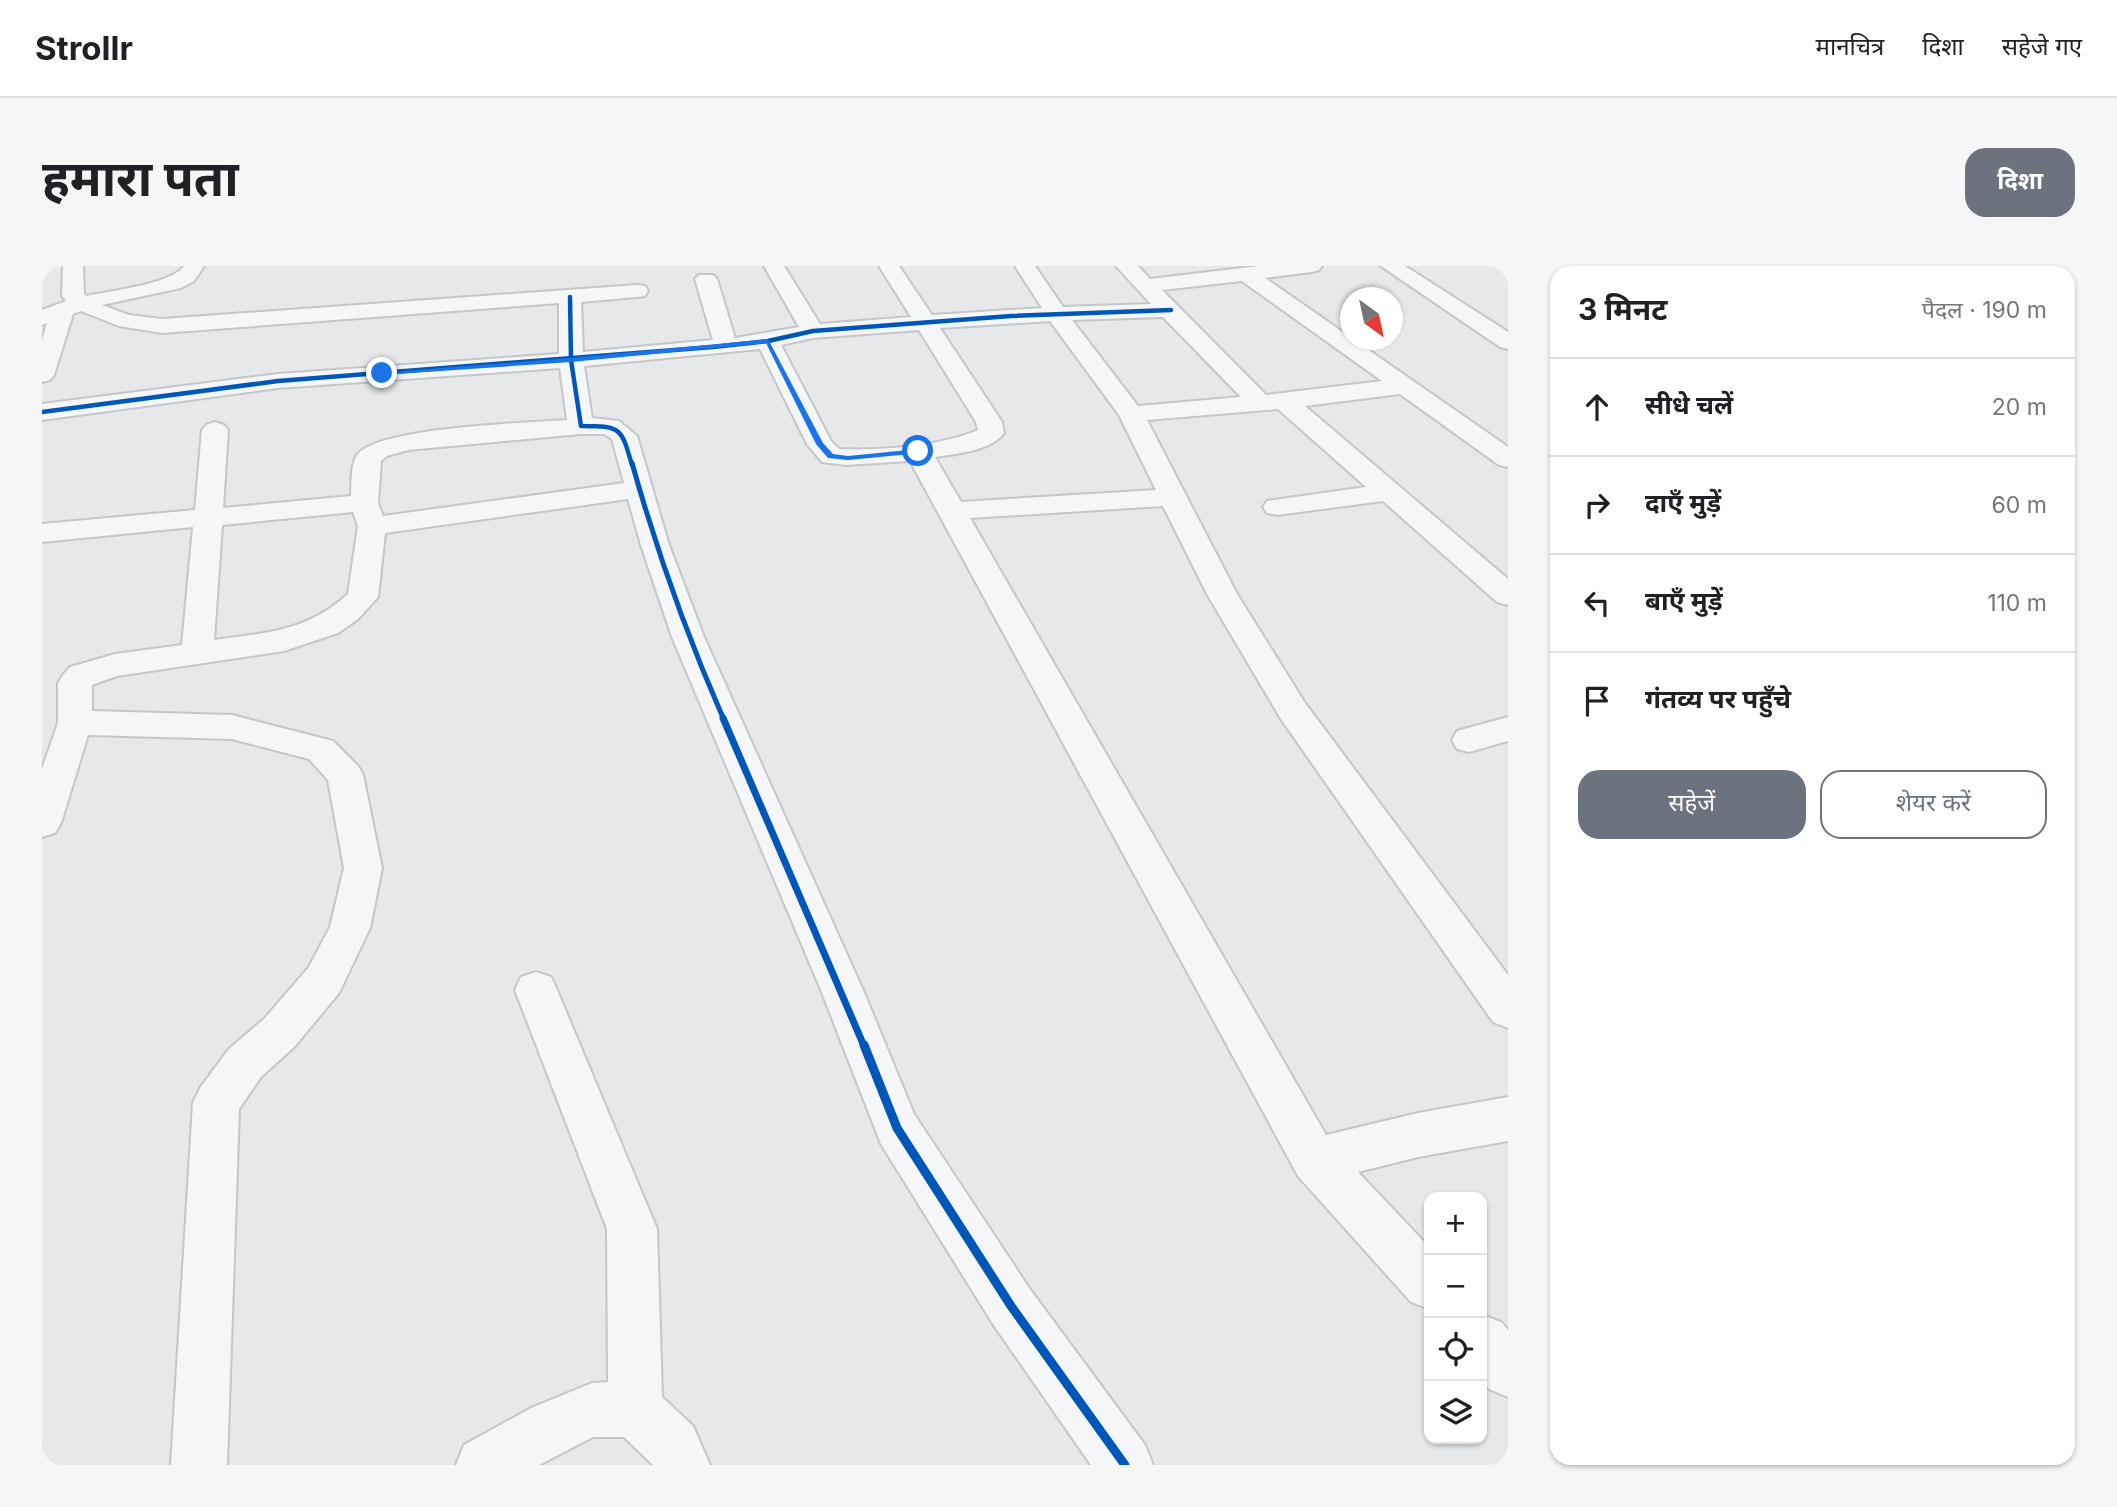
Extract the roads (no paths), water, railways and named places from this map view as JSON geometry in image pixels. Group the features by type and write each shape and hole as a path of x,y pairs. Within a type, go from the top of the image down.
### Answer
{"street":[{"path":"62,310 173,283 187,277 194,266"},
{"path":"774,266 813,331"},
{"path":"768,341 820,444 831,456 848,458 918,451 980,440 991,433 989,422 889,266"},
{"path":"1025,266 1057,315 1131,414 1222,594 1293,712 1508,1009"},
{"path":"1126,266 1144,286 1272,402 1387,492 1508,595"},
{"path":"1144,286 1312,266"},
{"path":"1391,266 1507,341"},
{"path":"1246,274 1403,386 1504,453"},
{"path":"42,375 62,310 73,296 66,277"},
{"path":"706,279 726,346"},
{"path":"62,310 133,324 162,326 636,291"},
{"path":"570,297 571,360 580,426"},
{"path":"42,412 278,381 726,346 768,341 813,331 1011,316 1171,310"},
{"path":"1131,414 1272,402 1403,386"},
{"path":"42,823 75,723 75,683 82,675 115,665 284,641 327,626 363,597 368,459 378,450 407,442 580,426 610,426 624,436 655,545 688,637 842,990 897,1128 1011,1306 1125,1465"},
{"path":"197,655 215,430"},
{"path":"918,451 1315,1160 1424,1279"},
{"path":"42,533 210,516 368,515 640,489"},
{"path":"1277,507 1387,492"},
{"path":"951,511 1171,497"},
{"path":"75,723 232,727 321,750 345,775 363,868 350,928 324,980 280,1032 245,1063 216,1103 199,1465"},
{"path":"1469,740 1508,729"},
{"path":"537,990 632,1229 635,1409 673,1446 682,1465"},
{"path":"1315,1160 1418,1135 1508,1119"},
{"path":"1487,1347 1508,1370"},
{"path":"484,1465 551,1428 592,1410 635,1409"}]}
